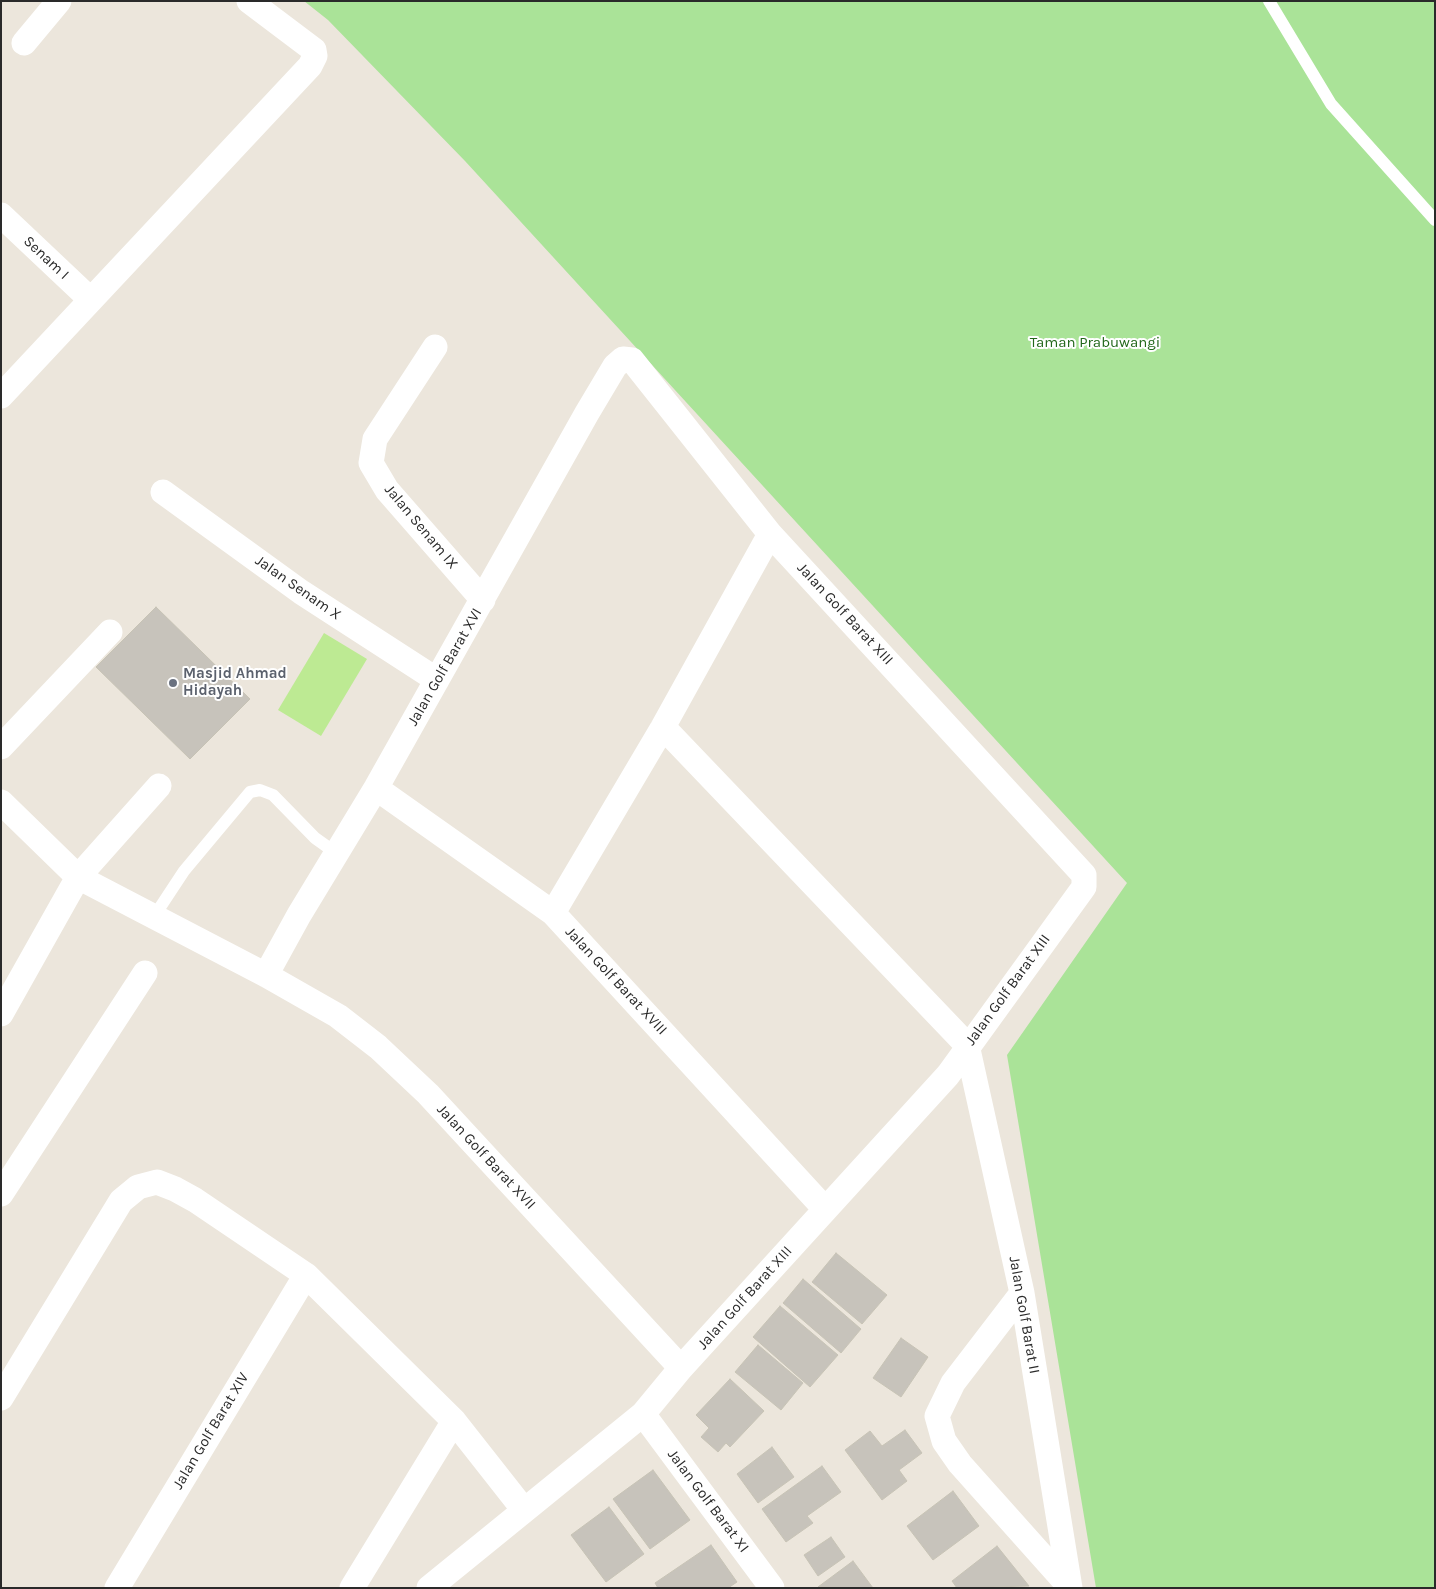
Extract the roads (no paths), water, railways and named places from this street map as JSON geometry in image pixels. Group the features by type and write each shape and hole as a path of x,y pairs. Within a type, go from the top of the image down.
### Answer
{"street":[{"path":"24,43 59,1"},
{"path":"1,396 312,61 314,50 249,1"},
{"name":"Senam I","path":"1,215 91,300"},
{"name":"Jalan Senam IX","path":"435,346 374,439 371,463 387,490 483,600"},
{"name":"Jalan Golf Barat XVI","path":"266,975 299,915 376,788 587,413 615,366 623,359"},
{"name":"Jalan Golf Barat XIII","path":"429,1588 643,1414 681,1368 948,1075 967,1045 1084,887 1084,875 770,534 632,360 623,359"},
{"name":"Jalan Senam X","path":"163,492 301,592 437,680"},
{"path":"553,913 662,728 770,534"},
{"path":"1,747 110,632"},
{"path":"662,728 967,1045"},
{"path":"1,1014 78,877 159,786"},
{"name":"Jalan Golf Barat XVIII","path":"376,788 553,913 825,1209"},
{"name":"Jalan Golf Barat XVII","path":"1,802 78,877 153,918 266,975 338,1016 404,1070 681,1368"},
{"path":"1,1194 145,973"},
{"name":"Jalan Golf Barat II","path":"967,1045 1022,1293 1069,1587"},
{"path":"1,1398 121,1201 138,1186 156,1182 175,1188 195,1200 306,1275 454,1421 524,1510"},
{"name":"Jalan Golf Barat XIV","path":"117,1588 306,1275"},
{"path":"1022,1293 953,1383 937,1416 944,1441 960,1464 1069,1587"},
{"name":"Jalan Golf Barat XI","path":"643,1414 772,1588"},
{"path":"352,1588 454,1421"}],"lane":[{"path":"1269,1 1331,104 1435,220"},
{"path":"153,918 184,871 250,792 260,790 272,795 315,838 336,853"}],"place":[{"name":"Masjid Ahmad Hidayah","path":"173,683"}],"park label":[{"name":"Taman Prabuwangi","path":"1095,343"}]}
